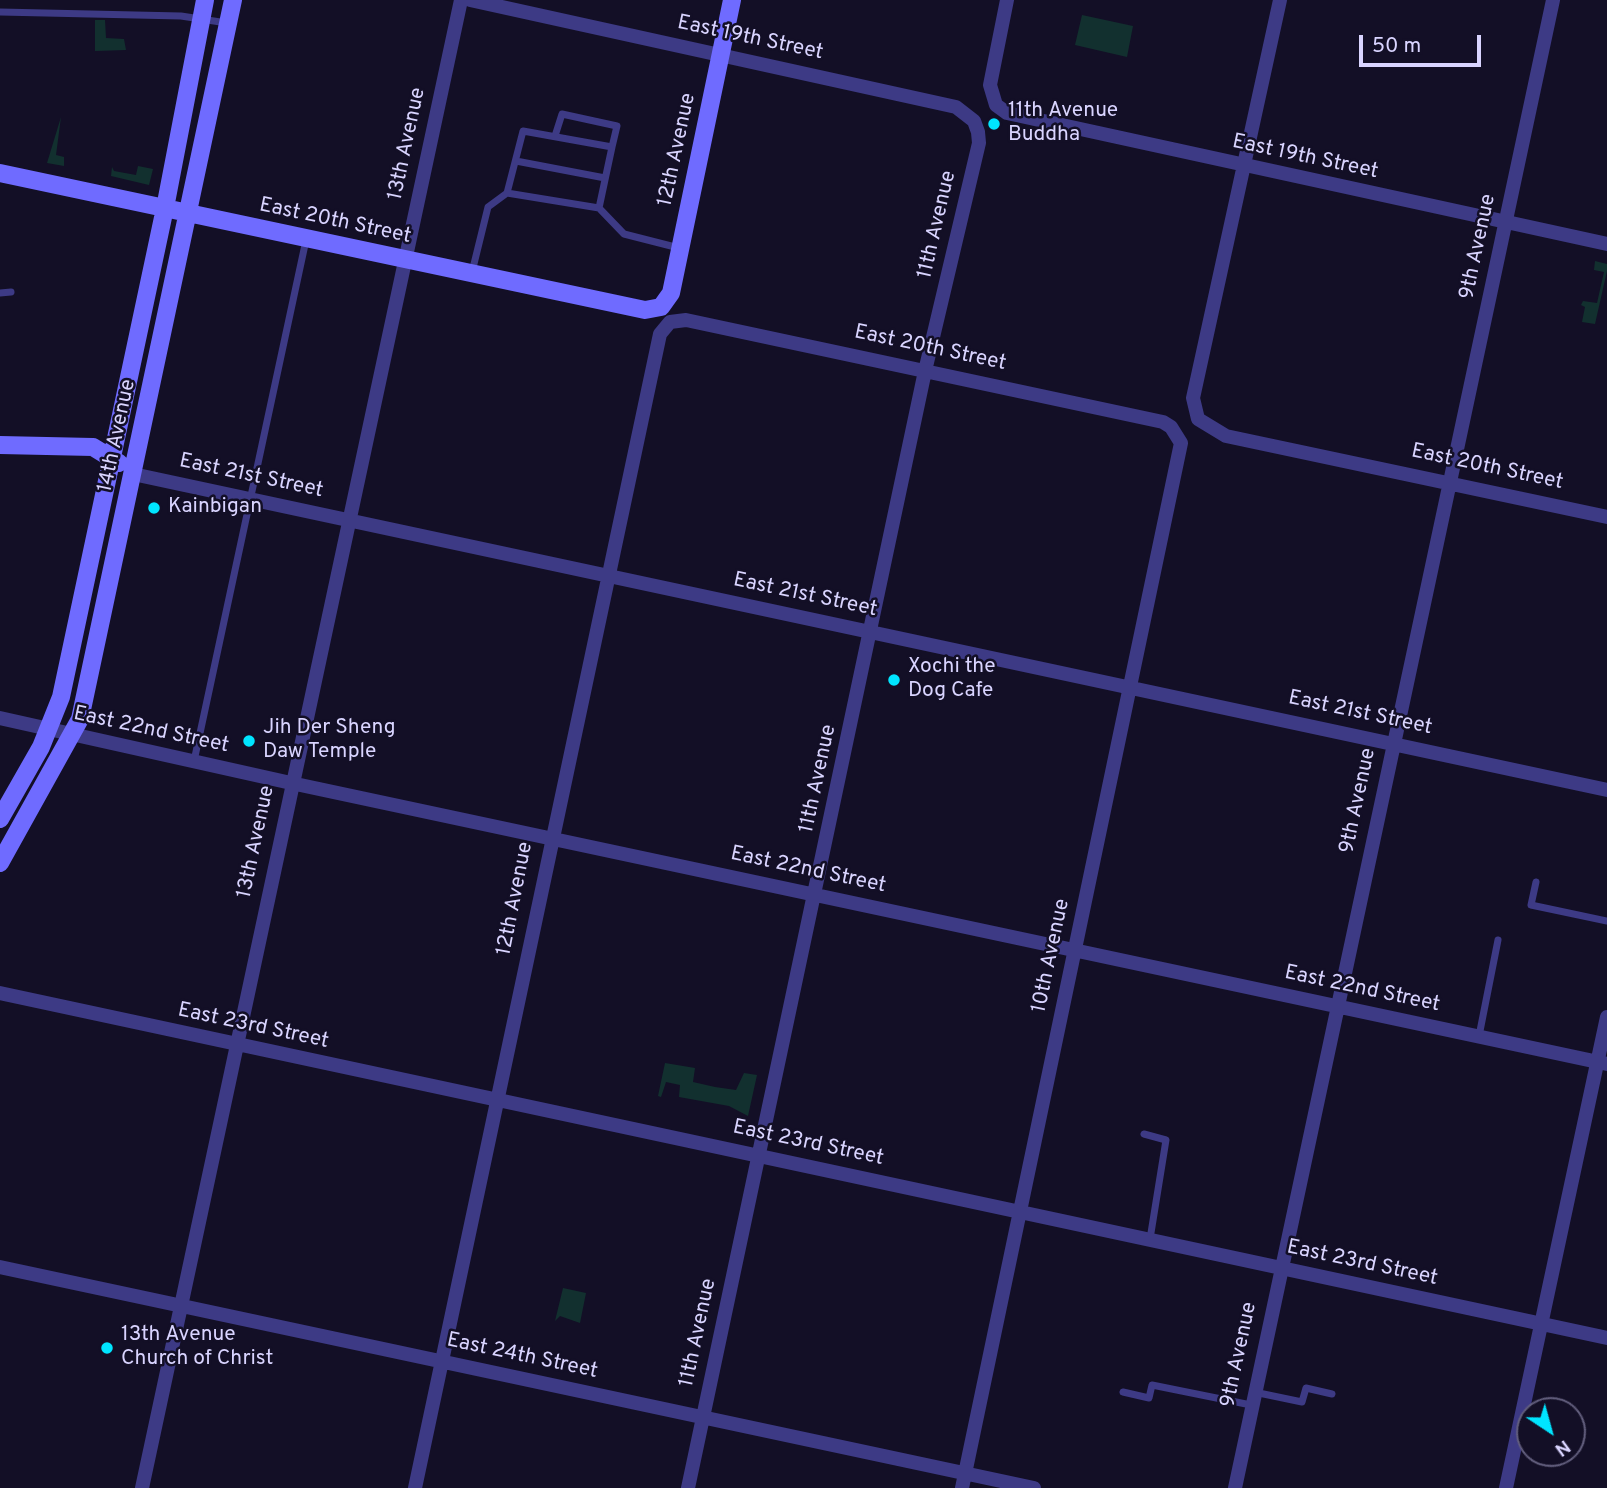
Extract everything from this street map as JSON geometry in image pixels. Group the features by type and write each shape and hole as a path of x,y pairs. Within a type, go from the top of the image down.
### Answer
{"main road":[{"name":"14th Avenue","path":"0,863 72,735 82,710 233,0"},
{"name":"12th Avenue","path":"666,315 733,0"},
{"name":"14th Avenue","path":"0,819 49,730 61,697 165,208 203,9"},
{"name":"East 20th Street","path":"0,173 666,315"},
{"name":"East 21st Street","path":"0,445 87,446 111,457 133,474"}],"street":[{"name":"13th Avenue","path":"142,1488 461,0"},
{"name":"East 19th Street","path":"470,0 956,107 974,121"},
{"name":"East 19th Street","path":"1007,0 989,85 996,105 1018,118 1607,244"},
{"path":"1243,166 1280,0"},
{"name":"9th Avenue","path":"1235,1488 1252,1398 1553,0"},
{"name":"11th Avenue","path":"688,1488 817,894 925,371 979,143 974,121"},
{"name":"East 20th Street","path":"1243,166 1193,398 1198,419 1226,436 1607,517"},
{"name":"East 20th Street","path":"666,315 1163,422 1177,433"},
{"name":"12th Avenue","path":"415,1488 552,837 666,315"},
{"name":"10th Avenue","path":"962,1488 1181,451 1177,433"},
{"name":"East 21st Street","path":"133,474 1607,790"},
{"name":"East 22nd Street","path":"0,718 291,783 1602,1063"},
{"name":"East 23rd Street","path":"0,993 1607,1338"},
{"path":"1506,1488 1602,1063 1607,1017"},
{"name":"East 24th Street","path":"0,1267 1034,1488"}],"lane":[{"path":"0,12 203,9 228,23"},
{"path":"555,136 562,114 617,126 598,208"},
{"path":"472,272 488,207 507,193 523,131 612,147"},
{"path":"516,161 605,178"},
{"path":"507,193 598,208 624,234 680,248"},
{"path":"194,761 306,240"},
{"path":"0,293 11,292"},
{"path":"1535,882 1531,905 1607,920"},
{"path":"1479,1036 1499,940"},
{"path":"1144,1134 1166,1140 1150,1239"},
{"path":"1124,1392 1149,1398 1152,1385 1302,1402 1306,1388 1332,1394"}],"green space":[{"path":"1082,15 1133,26 1127,57 1075,45"},
{"path":"95,20 105,20 106,38 124,39 126,50 95,51"},
{"path":"61,117 56,155 64,157 64,166 47,163"},
{"path":"138,166 153,169 149,185 111,176 112,167 114,171 136,175"},
{"path":"1595,261 1607,264 1607,271 1595,324 1582,322 1585,307 1581,305 1583,301 1597,303 1604,272 1594,270"},
{"path":"665,1063 695,1068 693,1082 736,1090 744,1073 757,1075 748,1116 729,1106 679,1097 680,1085 666,1082 661,1097 658,1096"},
{"path":"563,1288 586,1293 580,1323 560,1316 555,1321"}],"place":[{"name":"11th Avenue Buddha","path":"994,124"},
{"name":"Kainbigan","path":"154,508"},
{"name":"Xochi the Dog Cafe","path":"894,680"},
{"name":"Jih Der Sheng Daw Temple","path":"249,741"},
{"name":"13th Avenue Church of Christ","path":"107,1348"}]}
